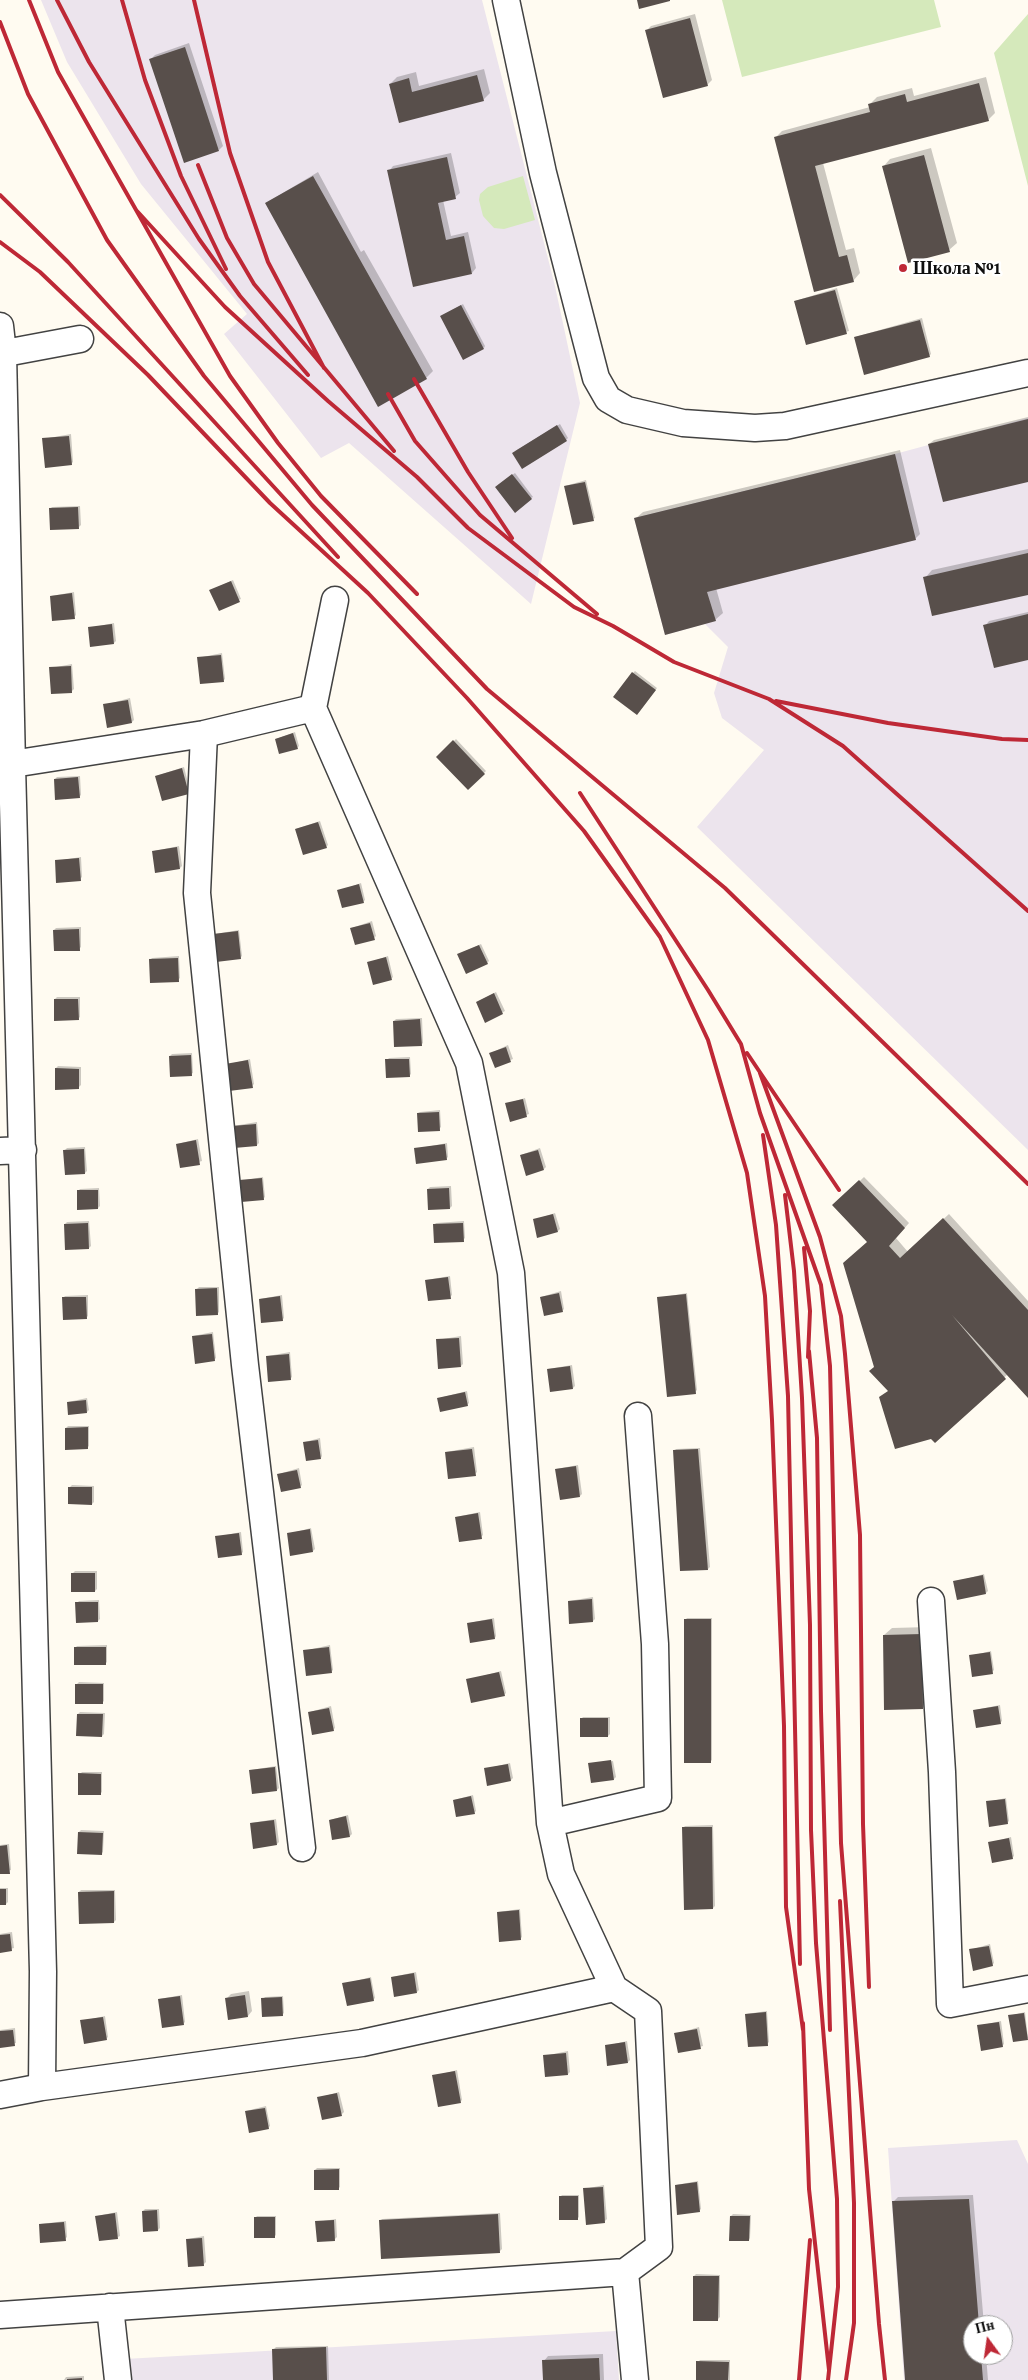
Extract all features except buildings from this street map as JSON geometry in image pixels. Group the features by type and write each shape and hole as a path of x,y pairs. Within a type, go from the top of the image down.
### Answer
{"street":[{"path":"506,0 546,182 596,378 608,400 627,410 683,423 755,428 775,427 1028,373"},
{"path":"0,326 2,354 11,1151 43,1971 42,2087"},
{"path":"2,354 80,339"},
{"path":"0,2315 625,2272 659,2247 648,2011 614,1988 561,1874 550,1823 510,1274 469,1064 313,708 335,600"},
{"path":"6,765 204,734 313,708"},
{"path":"204,734 197,893 245,1365 302,1848"},
{"path":"550,1823 658,1798 655,1644 638,1416"},
{"path":"932,1601 942,1772 950,2004 1028,1989"},
{"path":"0,2095 42,2087 362,2043 614,1988"},
{"path":"625,2272 635,2380"},
{"path":"110,2307 118,2380"}],"shaded area":[{"path":"41,0 482,0 555,286 580,403 531,604 349,443 321,458 224,334 247,314 141,184 67,62"},
{"path":"1028,418 1028,1150 697,827 764,750 722,718 714,693 728,647 705,624 665,635 634,518 895,454"},
{"path":"1017,2140 1028,2164 1028,2380 904,2380 888,2148"},
{"path":"616,2331 619,2380 128,2380 125,2359"}],"green space":[{"path":"722,0 934,0 941,27 742,77"},
{"path":"1028,14 1028,186 994,53"},
{"path":"523,176 535,220 504,229 494,228 483,216 479,200 480,194 488,187"}],"railway":[{"path":"29,0 58,72 230,376 278,443 321,496 417,594"},
{"path":"57,0 89,62 199,239 240,296 308,375"},
{"path":"122,0 145,80 181,176 226,269"},
{"path":"194,0 230,153 268,262 324,368"},
{"path":"0,22 28,94 107,240 204,376 312,505 487,689 725,888 1028,1184"},
{"path":"198,165 227,238 254,284 394,451"},
{"path":"0,195 68,262 338,557"},
{"path":"137,211 225,307 328,401 417,477 468,528 574,607 613,626 674,662 769,699 843,746 1028,911"},
{"path":"0,242 40,272 148,375 270,503 368,593 467,698 584,831 660,937 708,1040 747,1173 765,1296 772,1420 784,1726 786,1907 803,2030"},
{"path":"414,379 468,472 512,538"},
{"path":"388,394 415,441 480,515 597,614"},
{"path":"776,701 888,723 1002,739 1028,740"},
{"path":"580,793 741,1044 760,1113 821,1285 830,1366 841,1843 885,2380"},
{"path":"747,1053 839,1190"},
{"path":"760,1073 820,1237 841,1316 860,1535 863,1824 869,1987"},
{"path":"763,1135 776,1225 788,1396 800,1964"},
{"path":"785,1195 794,1271 802,1398 810,1625 811,1830 816,1943 837,2199 838,2287 828,2380"},
{"path":"804,1248 810,1311 808,1357"},
{"path":"809,1351 817,1438 821,1711 830,2030"},
{"path":"840,1901 854,2203 854,2323 846,2380"},
{"path":"803,2023 809,2189 829,2370"},
{"path":"799,2380 810,2240"}],"place":[{"name":"Школа №1","path":"903,268"}]}
